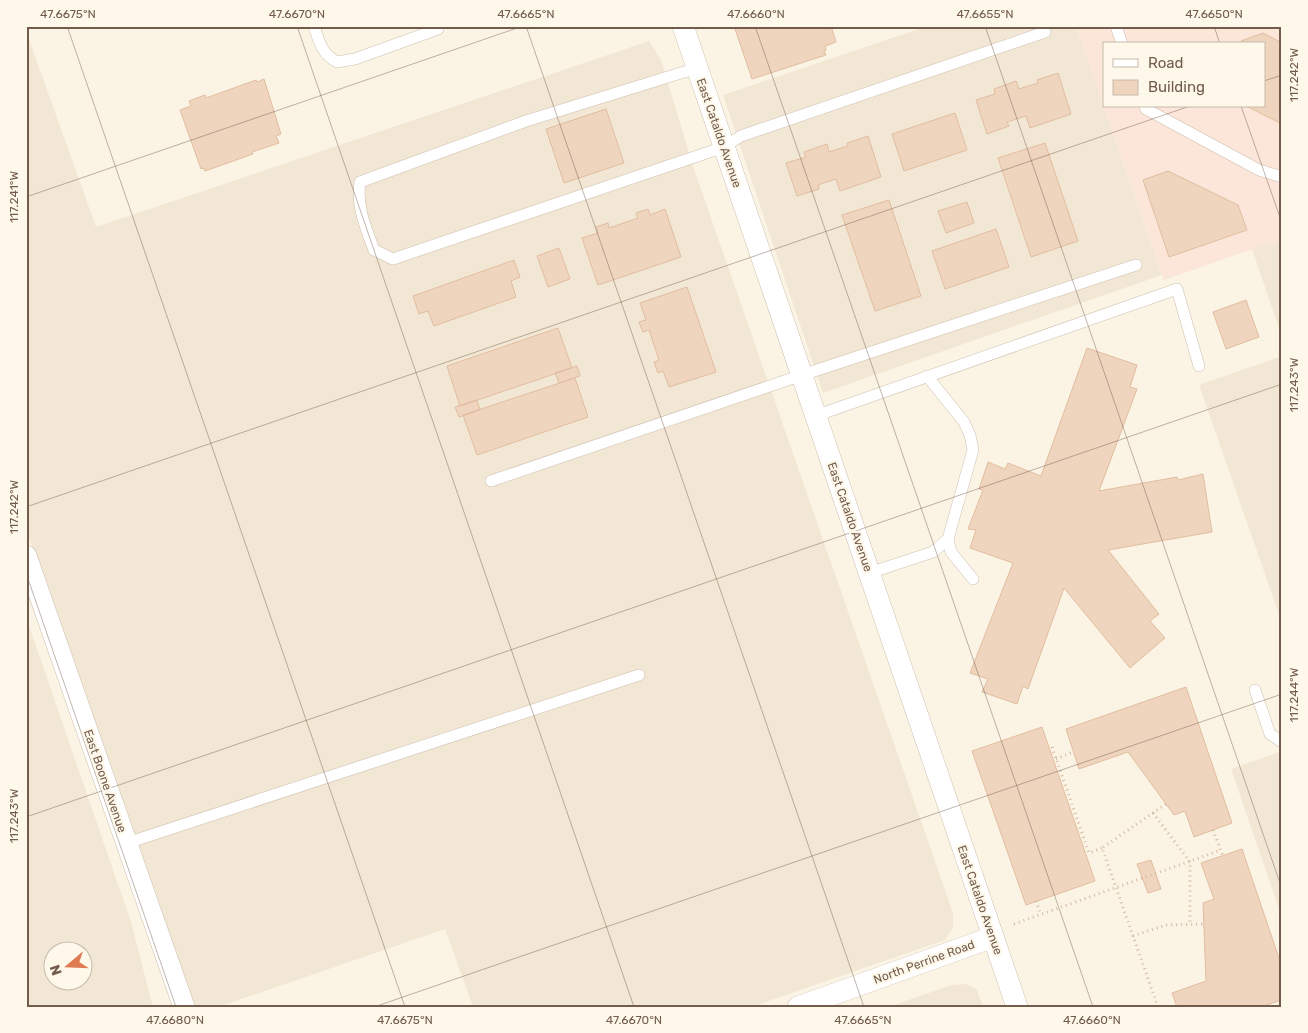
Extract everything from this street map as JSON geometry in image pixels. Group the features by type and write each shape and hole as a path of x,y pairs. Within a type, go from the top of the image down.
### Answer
{"street":[{"name":"East Cataldo Avenue","path":"683,26 1017,1007"},
{"name":"East Boone Avenue","path":"26,556 184,1007"},
{"name":"North Perrine Road","path":"798,1007 993,937"}],"lane":[{"path":"314,26 320,45 327,56 336,62 355,59 438,30"},
{"path":"1116,26 1121,42"},
{"path":"697,68 526,121 360,182 357,196 363,221 374,250 392,259 724,147 741,136 1045,32"},
{"path":"1146,108 1259,170 1279,176 1282,175"},
{"path":"491,481 802,375 1136,265"},
{"path":"815,416 1177,289 1199,366"},
{"path":"927,376 964,422 970,435 973,450 948,539 951,552 973,579"},
{"path":"869,572 934,552 948,539"},
{"path":"127,843 639,675"},
{"path":"1255,690 1270,734 1282,742"}],"path":[{"path":"1052,747 1089,853 1102,848 1166,804"},
{"path":"1056,759 1073,752"},
{"path":"1153,813 1190,862 1190,924"},
{"path":"1214,830 1223,856"},
{"path":"1102,848 1158,1007"},
{"path":"1011,926 1221,850"},
{"path":"1036,902 1041,915"},
{"path":"1133,936 1166,925 1204,924"}],"shaded area":[{"path":"928,26 1076,26 1162,275 823,393 723,95"},
{"path":"1076,26 1282,26 1282,239 1164,280 1104,108 1266,108 1266,42 1103,42 1103,104"},
{"path":"26,31 96,227 649,41 661,60 694,169 953,913 953,928 945,940 751,1007 473,1007 445,929 218,1007 192,1007 26,529"},
{"path":"1282,239 1282,337 1252,249"},
{"path":"1282,356 1282,623 1199,385"},
{"path":"26,617 131,922 153,1007 26,1007"},
{"path":"1282,751 1282,918 1231,769"},
{"path":"966,984 977,990 983,1007 888,1007 952,985"}],"building":[{"path":"734,26 819,26 820,28 831,26 836,42 825,46 826,50 824,51 826,55 752,79"},
{"path":"1263,33 1282,43 1282,121 1280,123 1250,108 1266,108 1266,42 1241,41"},
{"path":"1058,73 1071,114 1030,128 1026,116 1007,122 1009,126 987,134 976,100 995,94 994,89 1016,81 1019,89 1038,83 1037,80"},
{"path":"264,79 281,134 276,136 279,143 205,171 204,168 201,169 180,110 191,106 189,101 205,95 206,98 256,80 257,82"},
{"path":"606,109 624,163 564,183 546,129"},
{"path":"955,113 967,150 904,171 892,134"},
{"path":"868,136 881,177 840,191 836,179 818,185 819,189 797,196 786,163 806,157 804,152 827,144 829,152 848,146 847,143"},
{"path":"1045,143 1078,241 1031,257 998,158"},
{"path":"1168,171 1238,205 1247,230 1169,257 1143,180"},
{"path":"889,200 921,296 875,311 842,215"},
{"path":"967,202 974,223 946,233 938,211"},
{"path":"648,209 650,215 665,209 681,257 598,285 582,238 598,233 596,227 608,223 609,228 638,218 636,213"},
{"path":"996,229 1009,267 945,289 932,251"},
{"path":"559,248 570,279 548,287 537,256"},
{"path":"514,260 520,277 511,281 516,297 434,326 428,311 419,314 413,296"},
{"path":"687,287 716,372 669,387 663,371 658,373 654,362 659,360 649,330 643,332 639,322 646,320 640,303"},
{"path":"1246,300 1259,337 1226,349 1213,312"},
{"path":"558,328 572,368 460,406 447,366"},
{"path":"1087,348 1137,365 1130,387 1137,389 1099,491 1177,477 1178,480 1203,474 1212,532 1108,550 1159,614 1150,621 1165,638 1130,668 1064,588 1028,689 1023,686 1017,704 982,692 988,679 970,673 1013,563 970,548 976,530 968,529 983,490 979,489 988,462 1005,469 1008,463 1041,476"},
{"path":"577,366 580,376 559,383 555,373"},
{"path":"575,378 588,417 477,455 463,415"},
{"path":"477,400 480,410 459,417 455,407"},
{"path":"1186,687 1232,823 1194,837 1185,811 1174,815 1128,752 1079,769 1066,729"},
{"path":"1042,727 1095,881 1026,905 972,751"},
{"path":"1242,849 1282,967 1282,1000 1260,1007 1177,1007 1172,993 1206,981 1203,903 1214,899 1201,863"},
{"path":"1151,860 1161,889 1148,893 1137,864"}]}
